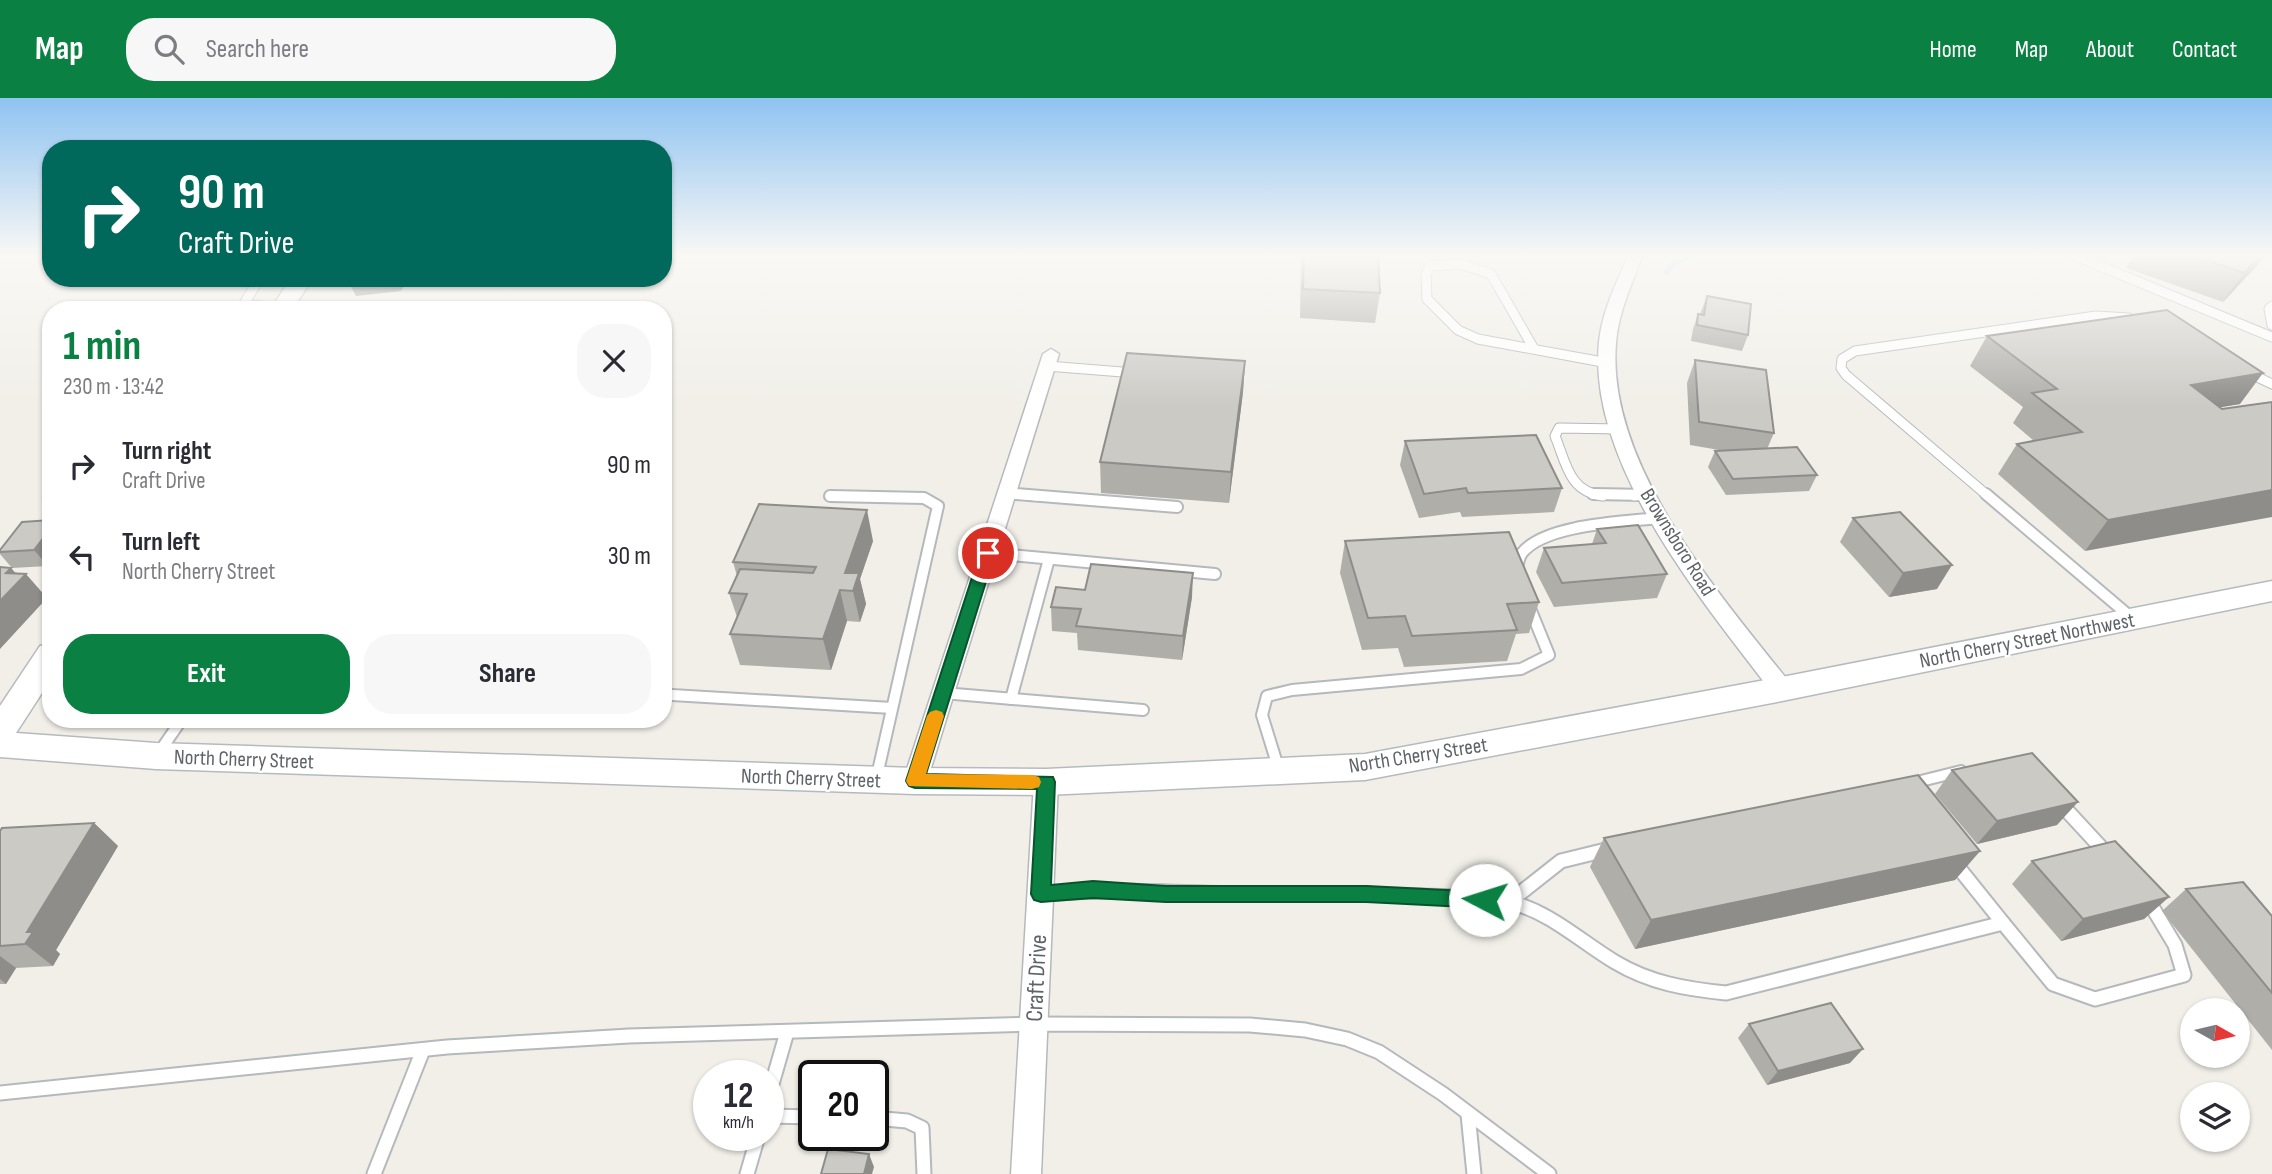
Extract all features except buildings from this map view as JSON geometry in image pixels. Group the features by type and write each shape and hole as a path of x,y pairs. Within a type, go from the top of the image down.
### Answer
{"main road":[{"name":"North Cherry Street Northwest","path":"1783,689 2272,592"},
{"path":"0,732 42,668"},
{"name":"North Cherry Street","path":"0,744 156,756 876,780 1046,782 1365,768 1783,689"}],"street":[{"name":"Brownsboro Road","path":"1617,306 1609,330 1608,363 1614,403 1621,429 1647,495 1683,557 1783,689"},
{"path":"915,781 1049,360"},
{"name":"Craft Drive","path":"1026,1174 1046,782"}],"lane":[{"path":"1434,306 1458,330 1502,345 1608,363"},
{"path":"1509,306 1534,349"},
{"path":"2198,306 2272,337"},
{"path":"2272,306 2269,309 2272,325"},
{"path":"2133,619 1856,384 1841,368 1842,359 1855,351 2096,316 2141,321"},
{"path":"1049,360 1140,374"},
{"path":"2236,366 2272,384"},
{"path":"1621,429 1559,428 1555,436 1573,481 1582,490 1596,495 1647,495"},
{"path":"1007,493 1177,507"},
{"path":"830,496 924,498 938,506 876,780"},
{"path":"1521,583 1516,561 1519,554 1539,540 1567,530 1659,519"},
{"path":"988,553 1215,574"},
{"path":"1011,699 1049,559"},
{"path":"1279,770 1262,715 1267,696 1292,690 1521,669 1549,655 1526,599"},
{"path":"943,692 1143,710"},
{"path":"672,695 892,708"},
{"path":"156,756 175,728"},
{"path":"1903,797 1894,787 1976,768"},
{"path":"2050,791 2112,860"},
{"path":"1509,902 1561,861 1627,845"},
{"path":"1944,850 2053,984 2095,999 2184,975 2175,945 2138,889"},
{"path":"1041,894 1093,889 1166,894 1367,894 1461,897 1509,902 1548,917 1615,962 1644,977 1680,988 1726,993 2003,923"},
{"path":"0,1093 422,1049 629,1036 1034,1024 1250,1025 1305,1030 1348,1039 1379,1052 1443,1094 1549,1174"},
{"path":"779,1060 787,1031"},
{"path":"374,1174 422,1049"},
{"path":"1468,1114 1474,1174"},
{"path":"889,1119 907,1121 922,1128 924,1174"},
{"path":"747,1174 754,1151"}],"slow traffic":[{"path":"936,716 915,781 1032,782"}],"route":[{"path":"988,553 915,781 1046,782 1041,894 1093,889 1166,894 1367,894 1485,900"}]}
